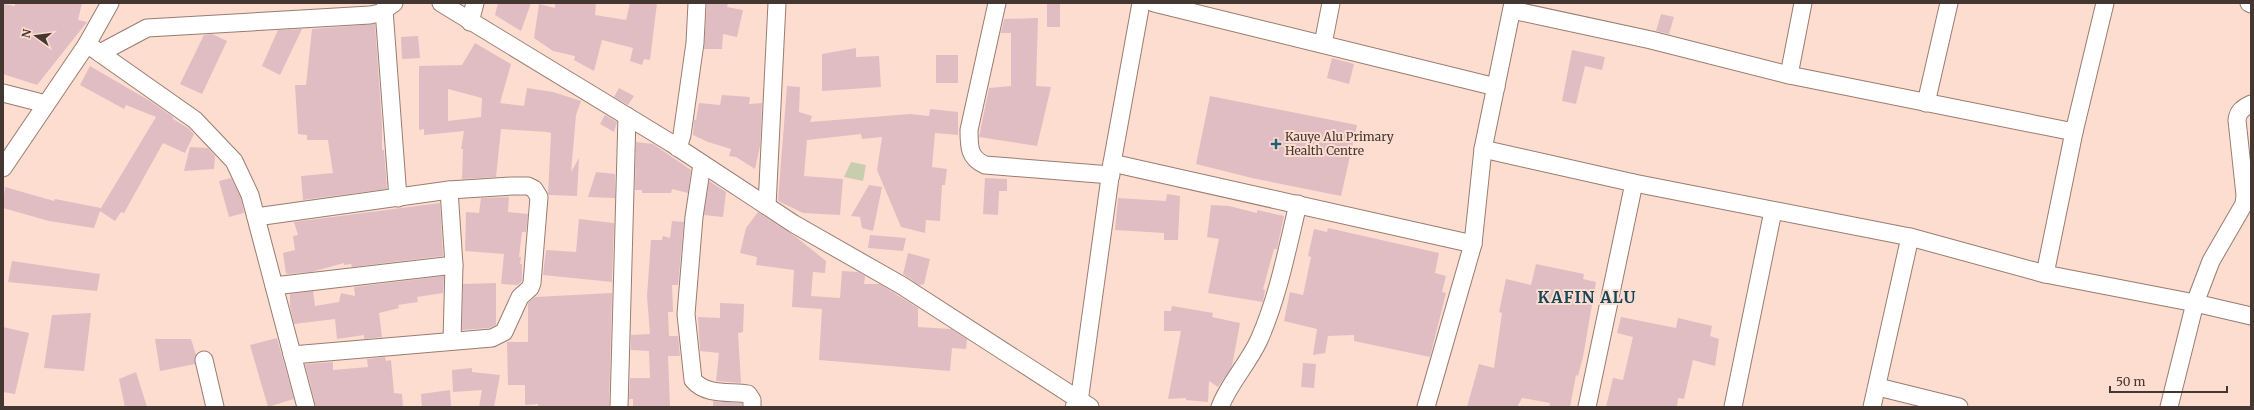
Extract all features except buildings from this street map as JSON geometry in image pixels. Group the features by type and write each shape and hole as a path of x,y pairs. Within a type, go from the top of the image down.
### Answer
{"street":[{"path":"3,168 46,104 93,48 110,3"},
{"path":"441,3 627,116 794,224 901,285 1081,405 1111,169 1141,3"},
{"path":"470,22 475,3"},
{"path":"678,148 682,135 695,43 697,3"},
{"path":"767,206 777,3"},
{"path":"997,3 969,130 969,147 975,160 985,165 1111,169 1298,204 1473,244"},
{"path":"1154,3 1496,87"},
{"path":"1323,44 1331,3"},
{"path":"1789,75 1803,3"},
{"path":"1926,102 1949,3"},
{"path":"2045,274 2074,132 2105,3"},
{"path":"1426,407 1473,244 1483,149 1512,6 1789,75 2074,132"},
{"path":"93,48 146,28 370,15 389,7 398,198"},
{"path":"93,48 195,120 234,161 250,196 306,407"},
{"path":"3,93 46,104"},
{"path":"2169,407 2196,303 2211,261 2244,204 2245,195 2237,120 2238,114 2242,108 2251,104"},
{"path":"619,407 627,116"},
{"path":"1483,149 1634,184 1910,237 2045,274 2196,303 2251,316"},
{"path":"702,164 694,217 686,314 693,380 699,387 707,390 748,394 752,400 752,407"},
{"path":"1587,407 1634,184"},
{"path":"256,217 449,190 522,185 534,189 539,197 532,283 530,288 520,297 504,332 492,338 292,354"},
{"path":"449,190 454,265 452,341"},
{"path":"1220,407 1225,394 1257,343 1268,320 1298,204"},
{"path":"1732,407 1773,211"},
{"path":"1872,407 1878,387 1910,237"},
{"path":"274,286 454,265"},
{"path":"204,360 215,407"},
{"path":"1878,387 1959,407"}],"green space":[{"path":"851,162 866,165 863,181 844,177"}],"place":[{"name":"Kauye Alu Primary Health Centre","path":"1276,144"}],"district":[{"name":"KAFIN ALU","path":"1587,297"}]}
